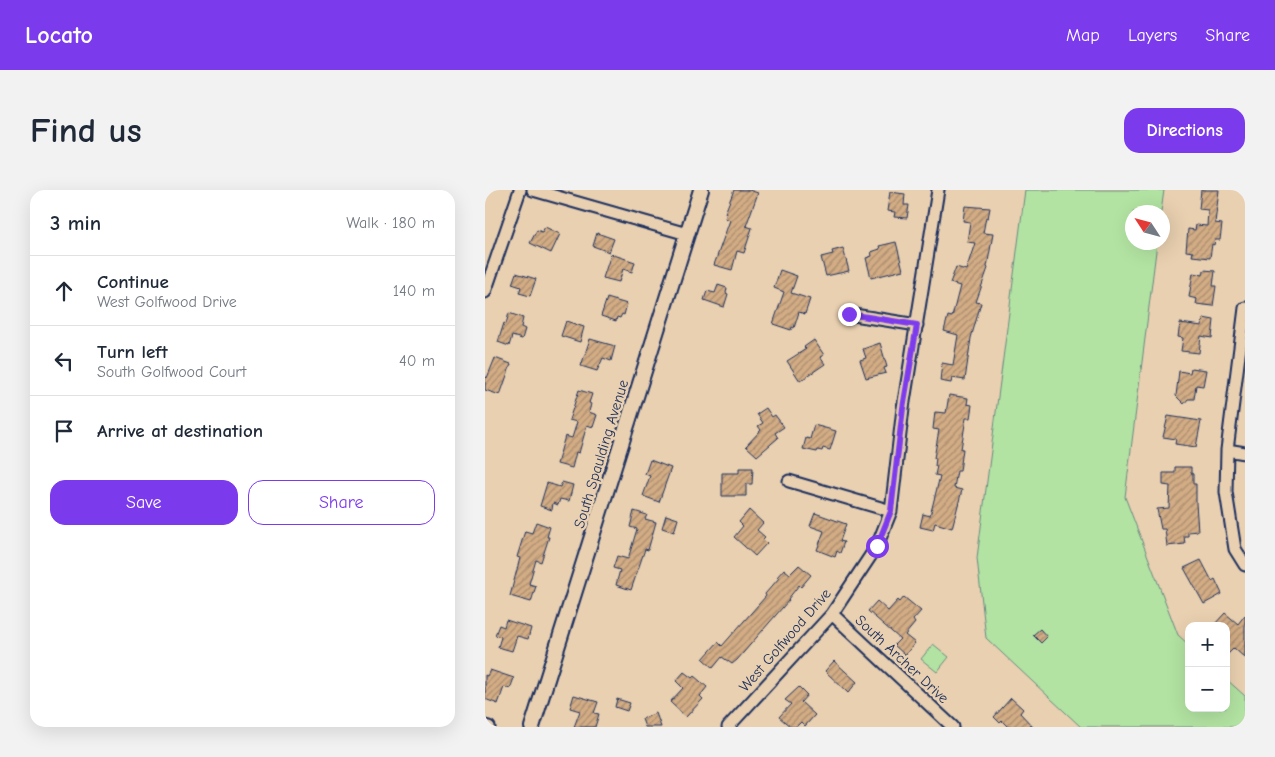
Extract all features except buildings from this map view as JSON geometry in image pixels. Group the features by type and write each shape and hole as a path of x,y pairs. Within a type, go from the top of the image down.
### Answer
{"street":[{"path":"485,292 520,190"},
{"path":"533,190 687,234"},
{"name":"South Spaulding Avenue","path":"532,727 701,190"},
{"name":"West Golfwood Drive","path":"728,727 831,614 877,546 891,511 903,408 938,190"},
{"path":"1245,308 1227,450 1227,492 1235,549 1245,565"},
{"path":"849,314 917,325"},
{"path":"1227,450 1245,453"},
{"path":"789,481 891,511"},
{"name":"South Archer Drive","path":"831,614 953,727"},
{"path":"485,726 489,727"}],"green space":[{"path":"1025,190 1164,190 1162,205 1125,205 1125,250 1156,250 1125,497 1178,635 1185,641 1185,712 1230,712 1230,683 1245,696 1245,727 1081,727 986,638 977,558"},
{"path":"933,644 949,657 937,672 921,659"}],"route":[{"path":"849,314 917,325 903,408 891,511 877,546"}]}
